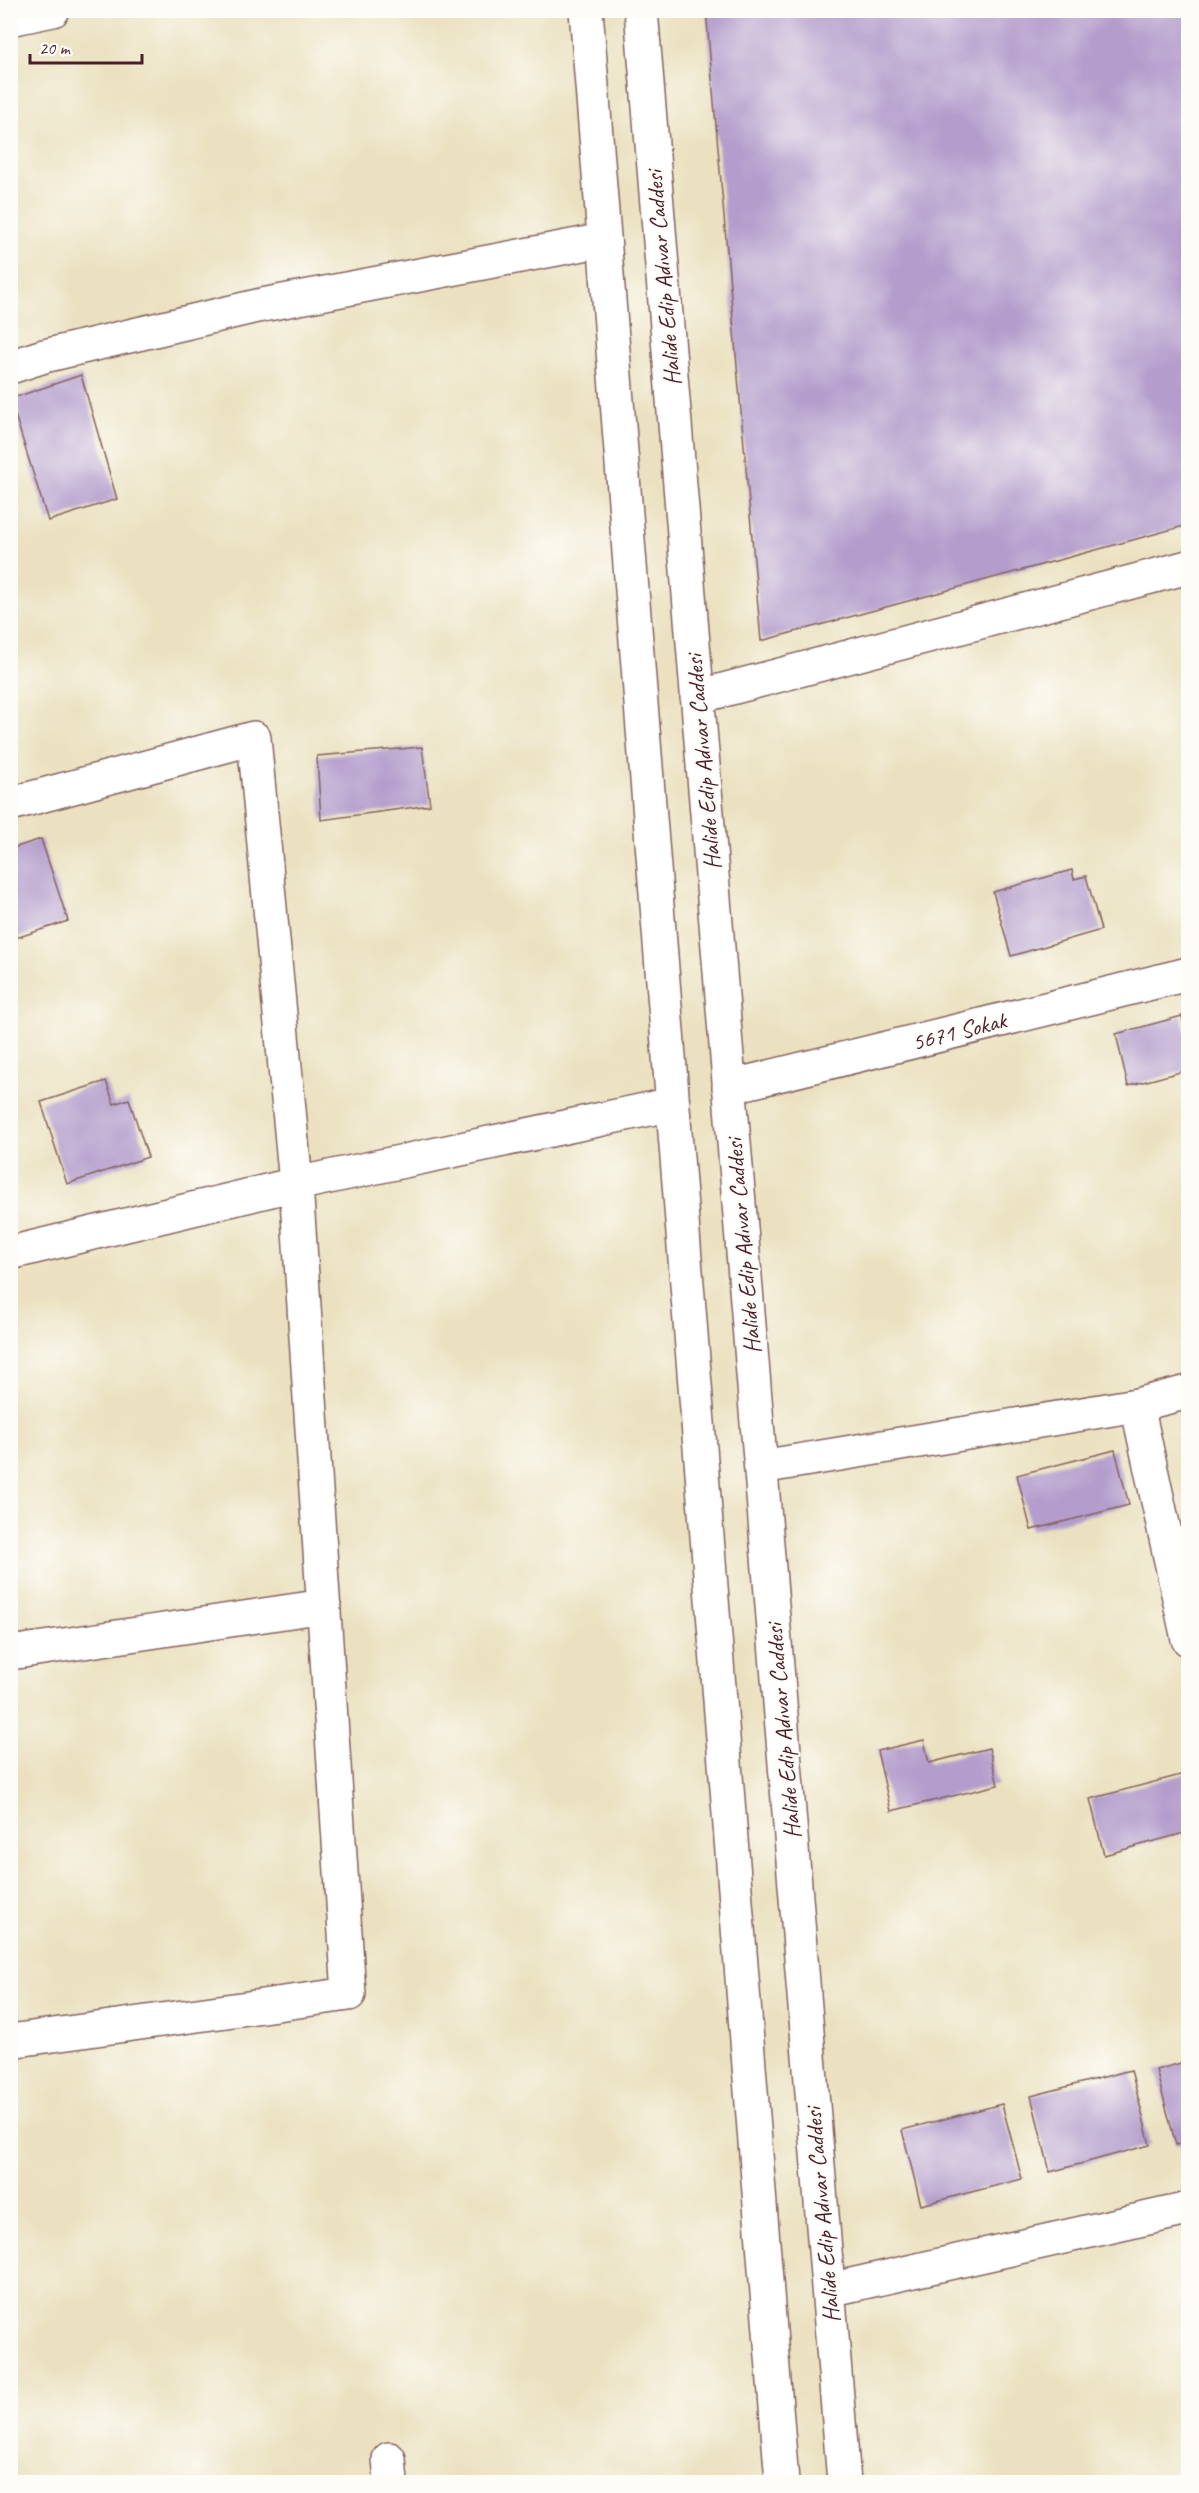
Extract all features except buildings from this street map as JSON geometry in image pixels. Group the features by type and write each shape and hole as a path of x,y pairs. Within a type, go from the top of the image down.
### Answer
{"street":[{"path":"10,19 53,10"},
{"path":"586,10 782,2482"},
{"name":"Halide Edip Adıvar Caddesi","path":"641,10 844,2482"},
{"path":"10,367 44,356 257,306 604,240"},
{"path":"698,697 1188,567"},
{"path":"10,804 254,738 296,1184 349,1994 10,2041"},
{"name":"5671 Sokak","path":"729,1087 1188,974"},
{"path":"10,1253 296,1184 673,1104"},
{"path":"761,1467 1137,1405 1188,1392"},
{"path":"1137,1405 1188,1639"},
{"path":"10,1653 324,1606"},
{"path":"829,2290 1188,2209"}]}
